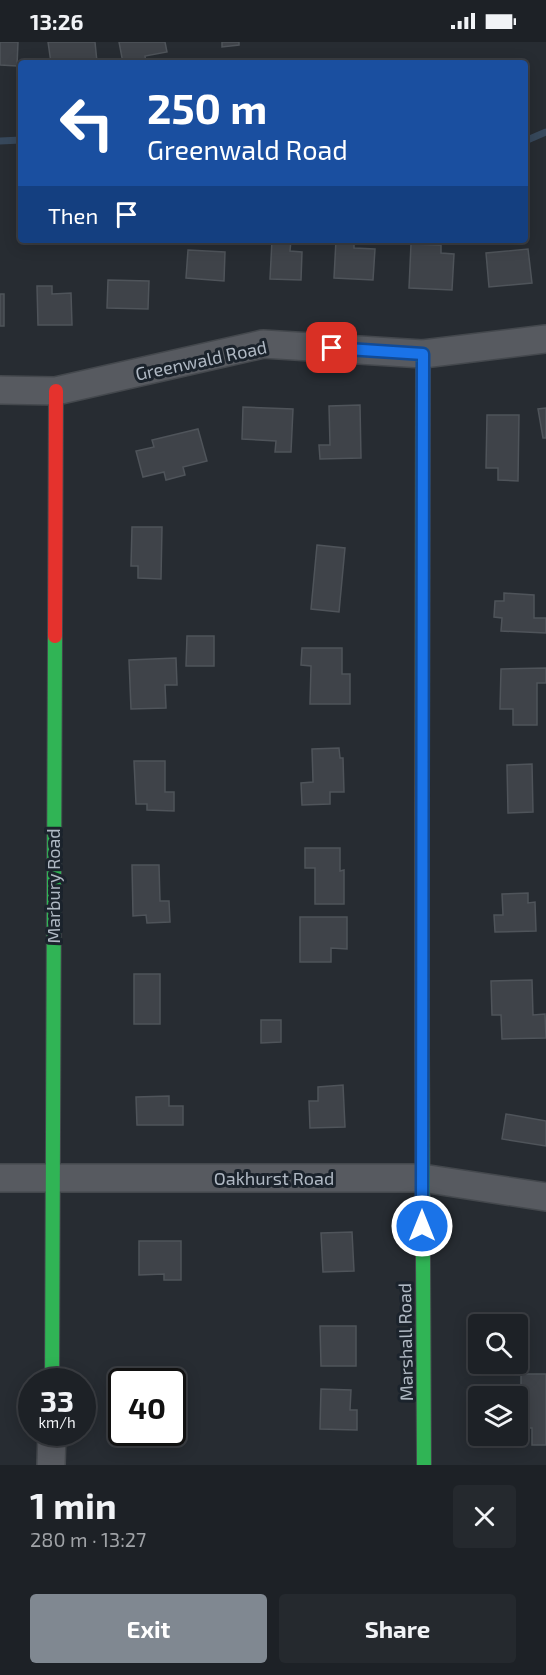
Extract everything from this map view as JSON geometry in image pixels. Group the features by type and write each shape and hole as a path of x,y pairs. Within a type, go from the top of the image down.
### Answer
{"street":[{"name":"Greenwald Road","path":"0,390 56,391 263,344 423,354 546,339"},
{"name":"Marshall Road","path":"423,354 424,1465"},
{"name":"Marbury Road","path":"52,1368 56,391"},
{"name":"Oakhurst Road","path":"0,1178 422,1178 546,1197"},
{"path":"51,1465 52,1446"}],"building":[{"path":"0,42 18,42 17,66 0,65"},
{"path":"48,42 95,42 97,60 51,60"},
{"path":"119,42 165,42 167,52 145,56 146,60 122,60"},
{"path":"222,42 239,42 239,45 222,47"},
{"path":"272,243 291,243 290,251 302,252 301,280 270,279"},
{"path":"336,243 354,243 354,248 375,249 373,280 334,278"},
{"path":"411,244 441,245 441,253 454,254 452,290 409,288"},
{"path":"528,249 532,283 489,287 486,253"},
{"path":"188,250 225,252 224,281 186,278"},
{"path":"108,280 149,281 148,309 107,308"},
{"path":"37,286 52,286 52,294 71,293 72,325 38,325"},
{"path":"0,294 4,294 4,326 0,326"},
{"path":"360,405 361,458 320,459 319,445 330,445 329,406"},
{"path":"243,407 293,409 291,452 275,452 276,441 242,439"},
{"path":"546,408 546,438 543,438 538,409"},
{"path":"487,415 519,415 518,481 498,480 498,468 486,468"},
{"path":"198,429 207,461 183,467 185,475 166,480 164,472 143,477 136,451 154,447 152,440"},
{"path":"132,527 162,527 161,579 138,578 138,566 131,566"},
{"path":"317,545 345,548 339,612 311,609"},
{"path":"504,593 534,595 534,618 546,618 546,633 501,631 502,618 494,617 495,601 504,601"},
{"path":"187,636 214,636 214,666 186,666"},
{"path":"302,648 342,648 342,674 350,674 350,704 310,704 311,666 301,665"},
{"path":"176,658 177,685 165,685 166,708 131,709 129,660"},
{"path":"546,668 546,683 537,683 537,725 513,725 513,709 500,709 501,669"},
{"path":"339,748 340,758 343,758 344,792 330,792 330,804 302,805 301,783 313,782 312,749"},
{"path":"134,761 165,761 165,792 174,792 174,811 147,810 147,804 136,804"},
{"path":"532,764 533,812 508,813 507,765"},
{"path":"305,848 340,848 340,871 344,870 344,904 315,904 315,868 305,868"},
{"path":"132,865 159,865 160,901 169,901 170,922 147,923 146,915 133,916"},
{"path":"528,893 528,903 535,902 536,931 495,932 494,915 503,915 502,894"},
{"path":"300,917 347,917 347,949 331,948 331,962 300,962"},
{"path":"134,974 160,974 160,1024 134,1024"},
{"path":"532,980 533,1015 545,1014 546,1038 502,1039 501,1015 492,1015 491,981"},
{"path":"261,1020 281,1020 281,1042 261,1043"},
{"path":"343,1085 345,1127 310,1128 309,1101 318,1101 318,1087"},
{"path":"169,1096 169,1106 183,1106 183,1125 137,1125 136,1097"},
{"path":"506,1114 546,1121 546,1146 502,1139"},
{"path":"352,1232 354,1271 323,1272 321,1233"},
{"path":"139,1241 181,1241 181,1280 164,1280 164,1274 139,1275"},
{"path":"320,1326 356,1326 356,1366 321,1366"},
{"path":"521,1374 546,1374 546,1445 532,1445 532,1428 528,1428 528,1386 521,1386"},
{"path":"321,1389 351,1390 350,1410 357,1410 357,1430 320,1429"}],"waterway":[{"path":"528,140 546,132"},
{"path":"0,141 18,140"}],"traffic: fast":[{"path":"422,802 423,354"},
{"path":"52,1368 55,636"},
{"path":"422,1047 424,1465"}],"traffic: slow":[{"path":"422,802 422,1047"}],"traffic: jam":[{"path":"55,636 56,391"}],"route":[{"path":"332,348 423,354 422,1226"}]}
